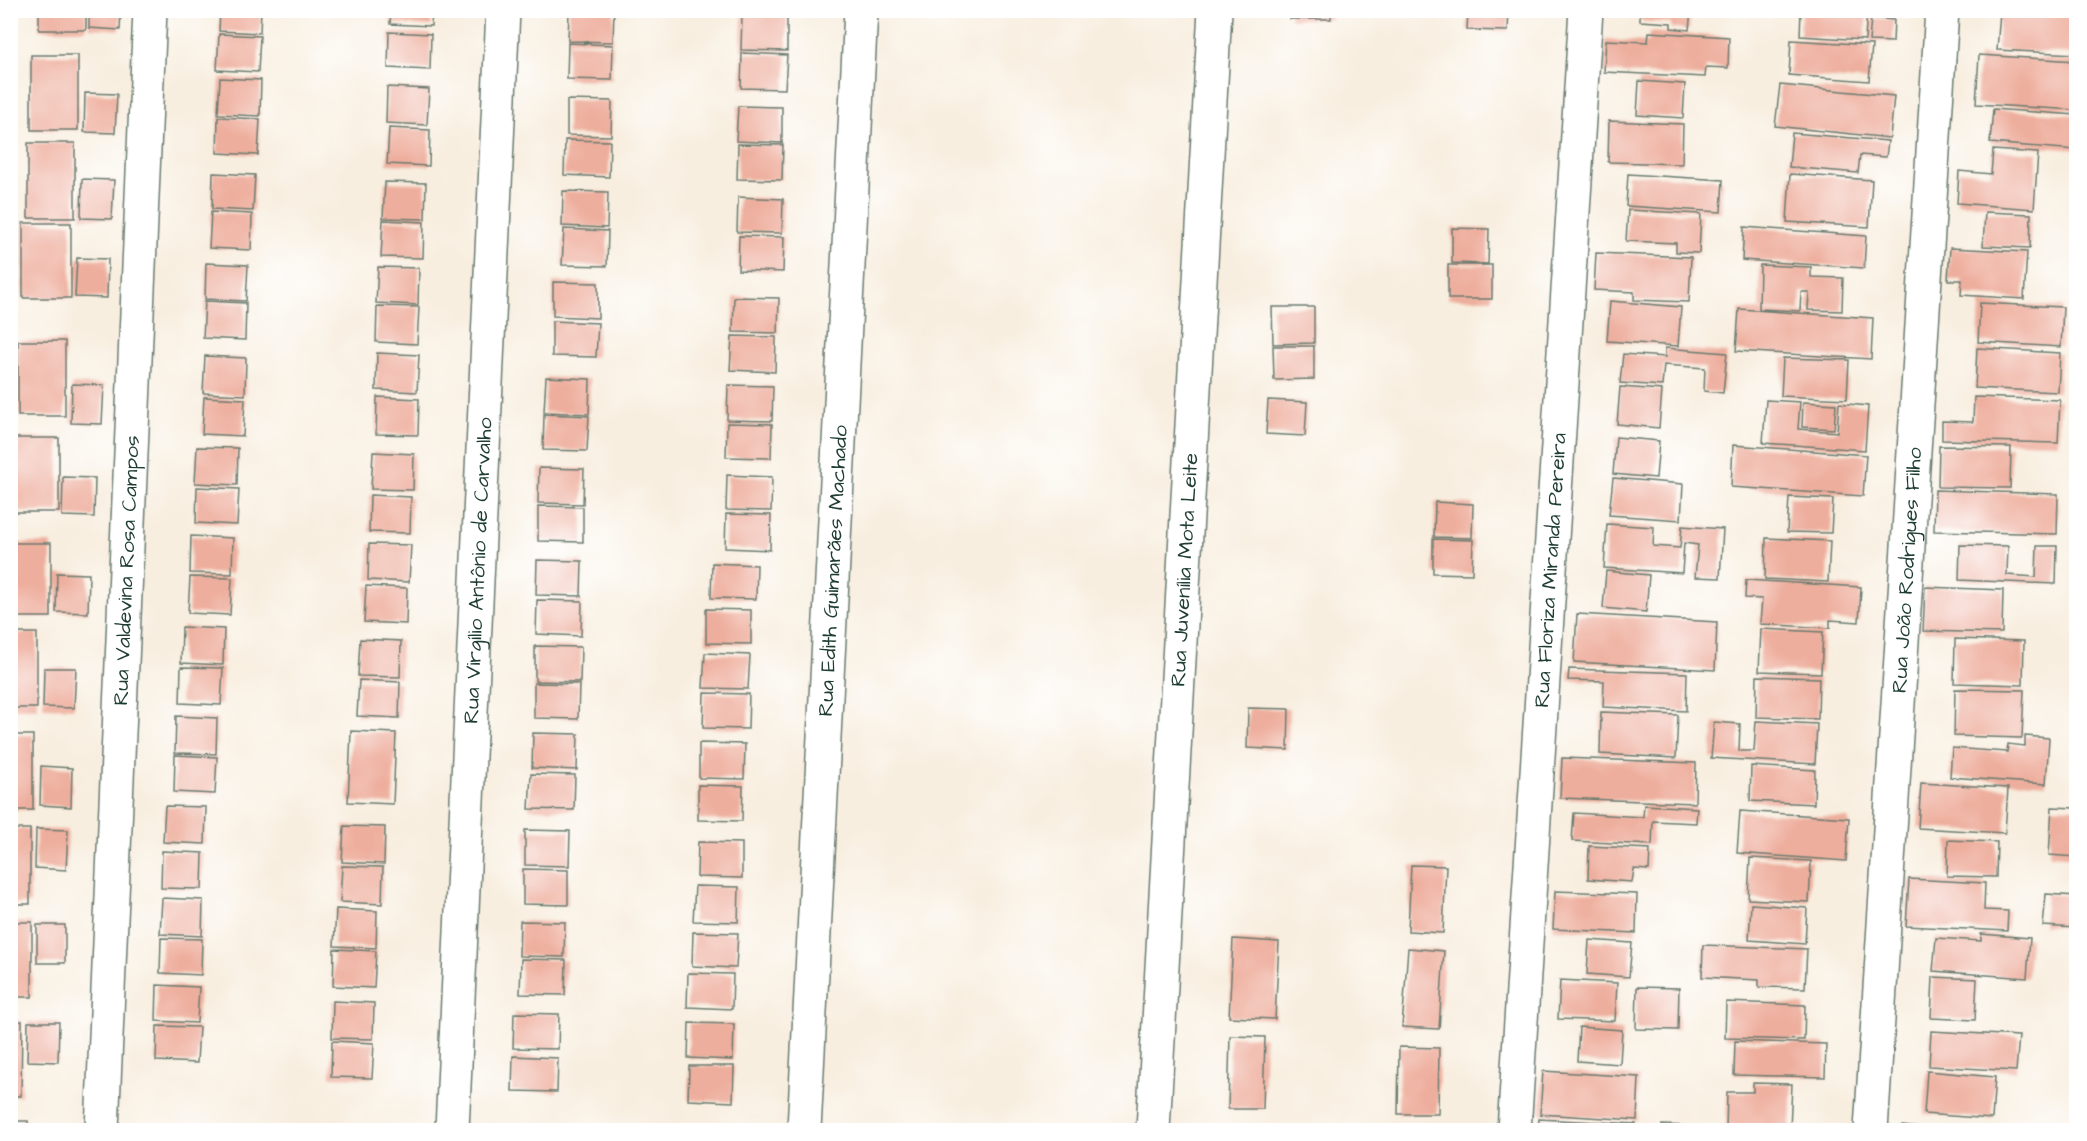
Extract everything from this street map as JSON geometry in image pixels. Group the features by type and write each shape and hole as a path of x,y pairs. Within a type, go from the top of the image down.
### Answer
{"street":[{"name":"Rua Valdevina Rosa Campos","path":"102,1131 150,10"},
{"name":"Rua Virgílio Antônio de Carvalho","path":"452,1131 503,10"},
{"name":"Rua Edith Guimarães Machado","path":"804,1131 861,10"},
{"name":"Rua Juvenília Mota Leite","path":"1153,1131 1215,10"},
{"name":"Rua Floriza Miranda Pereira","path":"1514,1131 1586,10"},
{"name":"Rua João Rodrigues Filho","path":"1871,1131 1942,10"}],"building":[{"path":"39,10 86,10 86,30 39,30"},
{"path":"89,10 121,10 120,30 89,28"},
{"path":"220,10 261,10 260,33 219,31"},
{"path":"391,10 432,10 431,26 390,24"},
{"path":"569,10 614,10 613,42 568,41"},
{"path":"1291,10 1331,10 1331,19 1290,19"},
{"path":"1468,10 1509,10 1508,31 1467,30"},
{"path":"1640,10 1691,10 1689,30 1671,28 1671,23 1640,21"},
{"path":"1801,10 1867,10 1865,40 1800,36"},
{"path":"2000,11 2076,15 2076,54 1997,50"},
{"path":"742,14 787,16 787,51 741,50"},
{"path":"1871,18 1894,20 1893,42 1869,41"},
{"path":"389,32 431,34 430,70 388,68"},
{"path":"1649,32 1729,37 1728,68 1706,67 1705,77 1604,72 1606,40 1648,42"},
{"path":"219,34 260,36 258,72 217,70"},
{"path":"1791,40 1872,45 1869,81 1789,75"},
{"path":"568,43 613,45 612,80 567,79"},
{"path":"742,53 787,55 785,89 741,88"},
{"path":"31,55 78,55 78,130 31,130"},
{"path":"1979,55 2076,61 2076,110 1976,104"},
{"path":"220,78 261,80 260,116 218,114"},
{"path":"1639,81 1685,84 1683,118 1637,115"},
{"path":"1780,85 1894,96 1890,138 1775,126"},
{"path":"387,87 429,89 427,125 386,123"},
{"path":"85,93 117,94 115,133 84,132"},
{"path":"567,100 612,101 611,136 567,135"},
{"path":"738,106 782,107 782,143 736,141"},
{"path":"1993,109 2076,115 2076,150 1990,143"},
{"path":"218,117 260,119 258,155 217,153"},
{"path":"1609,121 1683,124 1682,164 1608,162"},
{"path":"389,128 430,130 429,166 387,164"},
{"path":"1792,133 1888,141 1886,157 1860,155 1858,173 1789,167"},
{"path":"565,140 610,141 609,177 564,175"},
{"path":"28,143 75,143 75,218 28,218"},
{"path":"738,144 783,145 782,180 737,179"},
{"path":"1993,150 2038,153 2034,209 1957,203 1959,171 1991,174"},
{"path":"213,173 255,175 253,211 212,209"},
{"path":"1628,174 1723,180 1721,212 1626,206"},
{"path":"1790,174 1872,180 1869,227 1787,222"},
{"path":"82,179 114,180 112,219 81,218"},
{"path":"385,182 426,183 425,219 383,218"},
{"path":"563,191 608,192 607,228 562,226"},
{"path":"738,197 783,199 782,233 737,232"},
{"path":"1628,210 1701,214 1699,253 1676,252 1676,243 1626,241"},
{"path":"211,212 252,214 251,250 209,248"},
{"path":"1985,212 2031,214 2030,248 1983,246"},
{"path":"383,220 424,222 423,258 381,257"},
{"path":"23,223 71,223 71,298 23,298"},
{"path":"1744,227 1866,236 1864,268 1742,260"},
{"path":"1452,228 1489,229 1488,264 1452,263"},
{"path":"564,229 608,231 607,266 562,265"},
{"path":"739,236 784,237 783,272 738,270"},
{"path":"1950,248 2027,252 2024,299 1961,295 1962,280 1948,280"},
{"path":"1596,253 1691,257 1689,302 1634,300 1634,292 1594,290"},
{"path":"77,258 108,259 107,298 75,297"},
{"path":"206,263 248,265 246,301 205,299"},
{"path":"1448,265 1492,265 1492,299 1448,299"},
{"path":"1760,265 1811,267 1811,277 1843,278 1842,311 1808,310 1809,292 1801,292 1800,311 1759,309"},
{"path":"378,267 419,268 418,305 376,303"},
{"path":"553,282 598,283 598,318 553,316"},
{"path":"734,297 779,298 778,333 733,332"},
{"path":"205,301 246,303 245,340 203,338"},
{"path":"1610,301 1681,307 1678,346 1607,341"},
{"path":"1980,303 2063,307 2061,347 1978,342"},
{"path":"377,306 419,307 417,344 376,342"},
{"path":"1272,307 1314,307 1314,343 1273,344"},
{"path":"1739,309 1873,318 1871,359 1736,351"},
{"path":"552,321 598,323 596,357 552,356"},
{"path":"732,336 776,337 775,372 730,370"},
{"path":"18,341 65,341 65,416 18,416"},
{"path":"1273,346 1314,346 1314,379 1274,380"},
{"path":"1665,348 1727,353 1723,393 1704,391 1705,368 1664,365 1662,386 1620,383 1623,354 1665,357"},
{"path":"1977,348 2060,353 2058,392 1975,388"},
{"path":"377,353 419,355 417,392 376,390"},
{"path":"205,356 246,358 245,395 203,393"},
{"path":"1783,358 1849,360 1847,399 1781,396"},
{"path":"546,377 590,379 589,414 544,412"},
{"path":"72,384 104,385 102,424 71,423"},
{"path":"728,385 773,386 772,421 727,420"},
{"path":"1620,387 1662,390 1659,428 1617,424"},
{"path":"204,397 245,399 243,436 202,434"},
{"path":"377,397 419,399 418,435 376,434"},
{"path":"1974,397 2060,400 2058,443 1942,440 1942,421 1973,422"},
{"path":"1268,400 1307,402 1305,436 1266,434"},
{"path":"1766,400 1800,402 1798,429 1837,432 1839,403 1868,406 1865,450 1763,443"},
{"path":"1803,402 1836,404 1834,429 1802,427"},
{"path":"544,414 589,416 587,451 543,450"},
{"path":"727,423 772,424 771,458 726,457"},
{"path":"1616,437 1659,441 1656,478 1613,474"},
{"path":"11,438 59,438 59,512 11,512"},
{"path":"1733,445 1866,455 1863,496 1731,487"},
{"path":"1939,446 2011,447 2010,488 1938,487"},
{"path":"197,447 238,448 237,485 195,483"},
{"path":"373,452 414,454 413,490 371,489"},
{"path":"539,468 584,469 583,504 538,503"},
{"path":"727,475 772,477 771,511 726,510"},
{"path":"63,477 95,478 94,517 62,516"},
{"path":"1613,478 1683,484 1681,520 1609,515"},
{"path":"197,487 239,489 237,525 196,523"},
{"path":"1935,490 2058,494 2057,534 1934,531"},
{"path":"370,495 411,497 410,533 369,532"},
{"path":"1789,497 1833,499 1831,533 1787,532"},
{"path":"1435,502 1473,504 1472,538 1434,537"},
{"path":"538,506 583,507 583,542 538,541"},
{"path":"726,514 771,515 770,550 725,548"},
{"path":"1607,524 1654,527 1653,546 1680,548 1682,526 1723,529 1720,578 1695,577 1698,545 1684,543 1682,573 1604,568"},
{"path":"191,536 233,538 232,574 190,573"},
{"path":"1766,538 1830,541 1828,582 1765,579"},
{"path":"1433,539 1473,540 1472,574 1433,573"},
{"path":"10,543 51,543 51,617 10,617"},
{"path":"369,544 411,545 409,582 368,580"},
{"path":"1960,545 2008,546 2007,575 2036,577 2037,546 2057,546 2056,584 1959,580"},
{"path":"537,560 582,561 581,596 536,595"},
{"path":"712,563 757,565 756,599 711,598"},
{"path":"1606,571 1649,575 1646,612 1603,608"},
{"path":"57,573 89,574 88,613 56,612"},
{"path":"190,577 232,578 230,615 188,613"},
{"path":"1746,580 1861,587 1859,622 1830,620 1830,628 1760,624 1762,599 1745,598"},
{"path":"366,586 407,588 406,624 364,622"},
{"path":"1925,587 2003,590 2002,633 1923,631"},
{"path":"537,600 582,601 581,636 536,634"},
{"path":"706,609 751,610 751,644 706,643"},
{"path":"1577,614 1717,622 1715,670 1574,662"},
{"path":"182,627 224,629 223,665 181,663"},
{"path":"1761,629 1823,632 1821,673 1759,671"},
{"path":"10,633 37,633 37,708 10,708"},
{"path":"360,639 401,641 400,677 358,676"},
{"path":"1955,639 2024,641 2023,685 1954,683"},
{"path":"535,646 581,647 580,682 535,681"},
{"path":"705,653 750,655 748,689 703,688"},
{"path":"181,667 223,668 221,705 180,703"},
{"path":"44,668 76,668 74,708 43,707"},
{"path":"1569,669 1687,673 1686,711 1603,707 1604,681 1568,680"},
{"path":"1757,676 1819,678 1818,719 1756,717"},
{"path":"359,680 400,682 399,718 357,716"},
{"path":"534,683 579,684 578,719 534,718"},
{"path":"1955,689 2024,690 2022,738 1954,736"},
{"path":"704,693 749,694 748,729 703,728"},
{"path":"1248,708 1289,709 1288,750 1247,748"},
{"path":"1601,712 1678,715 1676,758 1600,754"},
{"path":"176,716 217,718 216,754 175,753"},
{"path":"1756,721 1817,724 1815,764 1711,758 1714,722 1740,724 1739,751 1754,751"},
{"path":"351,731 396,733 393,804 348,802"},
{"path":"533,733 578,734 577,770 532,768"},
{"path":"10,735 33,735 33,810 10,810"},
{"path":"2025,736 2049,738 2046,784 1950,777 1952,748 2007,752 2008,744 2025,746"},
{"path":"699,743 745,744 744,779 699,778"},
{"path":"175,755 217,757 215,794 174,792"},
{"path":"1562,758 1696,763 1695,803 1560,798"},
{"path":"41,766 72,768 71,807 40,805"},
{"path":"1751,766 1815,770 1814,804 1750,801"},
{"path":"531,774 575,775 574,810 529,809"},
{"path":"1921,783 2008,788 2005,833 1918,828"},
{"path":"698,785 743,786 742,821 698,820"},
{"path":"1644,805 1697,808 1696,823 1653,821 1652,845 1572,841 1574,813 1643,817"},
{"path":"165,806 206,807 205,844 163,842"},
{"path":"2052,807 2076,808 2076,857 2049,855"},
{"path":"1740,811 1849,818 1846,861 1737,853"},
{"path":"344,826 385,827 384,864 342,862"},
{"path":"10,829 30,829 30,904 10,904"},
{"path":"36,829 68,830 66,870 35,868"},
{"path":"525,830 570,831 569,866 525,865"},
{"path":"1948,840 1997,842 1996,877 1947,876"},
{"path":"698,842 742,843 742,878 697,877"},
{"path":"1589,846 1650,849 1649,870 1634,869 1632,882 1588,879"},
{"path":"162,851 203,853 202,889 161,888"},
{"path":"1750,858 1811,861 1809,902 1748,899"},
{"path":"1411,865 1446,866 1443,933 1408,931"},
{"path":"342,866 383,867 382,904 340,902"},
{"path":"523,869 568,870 568,905 523,904"},
{"path":"2073,871 2076,871 2076,893 2072,893"},
{"path":"1909,879 1985,883 1984,910 2008,911 2007,931 1906,926"},
{"path":"695,886 739,887 738,922 693,921"},
{"path":"1555,891 1637,894 1636,933 1553,929"},
{"path":"2046,894 2076,896 2076,928 2043,926"},
{"path":"162,898 203,900 202,936 160,934"},
{"path":"1751,904 1807,908 1805,944 1749,940"},
{"path":"336,909 377,911 376,948 334,946"},
{"path":"520,921 565,922 564,957 519,956"},
{"path":"10,922 32,922 32,997 10,997"},
{"path":"37,925 65,925 65,963 37,963"},
{"path":"693,932 738,933 736,968 692,966"},
{"path":"1981,934 2030,938 2027,978 1933,971 1936,938 1981,941"},
{"path":"161,938 202,939 201,975 160,973"},
{"path":"1233,939 1279,942 1275,1019 1229,1017"},
{"path":"1589,940 1632,943 1629,977 1587,974"},
{"path":"1703,945 1807,949 1805,988 1759,987 1759,980 1702,977"},
{"path":"1408,948 1444,951 1439,1029 1402,1027"},
{"path":"334,949 376,951 374,988 333,986"},
{"path":"521,959 566,960 565,995 520,994"},
{"path":"688,973 733,974 732,1009 687,1007"},
{"path":"1933,977 1977,979 1975,1020 1931,1018"},
{"path":"1560,980 1617,983 1615,1021 1558,1019"},
{"path":"157,985 199,987 197,1023 156,1021"},
{"path":"1637,987 1679,988 1678,1030 1636,1029"},
{"path":"333,1001 374,1003 373,1039 332,1038"},
{"path":"1726,1002 1805,1005 1804,1040 1725,1038"},
{"path":"514,1013 559,1014 558,1049 513,1048"},
{"path":"10,1021 22,1021 21,1096 10,1096"},
{"path":"28,1022 59,1022 58,1062 27,1061"},
{"path":"689,1023 734,1024 733,1060 688,1058"},
{"path":"157,1026 199,1027 197,1063 156,1061"},
{"path":"1579,1027 1622,1030 1620,1064 1577,1061"},
{"path":"1931,1031 2019,1036 2016,1071 1929,1066"},
{"path":"1230,1036 1265,1037 1263,1109 1228,1109"},
{"path":"332,1041 374,1043 372,1078 331,1077"},
{"path":"1735,1041 1826,1044 1825,1077 1734,1075"},
{"path":"1399,1047 1439,1048 1438,1114 1398,1114"},
{"path":"513,1056 558,1058 557,1092 512,1091"},
{"path":"689,1066 734,1066 733,1102 688,1100"},
{"path":"1543,1071 1639,1077 1637,1120 1540,1114"},
{"path":"1927,1071 1995,1077 1992,1119 1924,1114"},
{"path":"1753,1083 1792,1084 1790,1130 1726,1130 1727,1092 1753,1092"},
{"path":"1539,1119 1636,1124 1636,1130 1538,1130"},
{"path":"10,1121 28,1121 28,1130 10,1130"},
{"path":"1662,1125 1687,1126 1687,1130 1662,1130"},
{"path":"1902,1126 1930,1129 1930,1130 1901,1130"}]}
